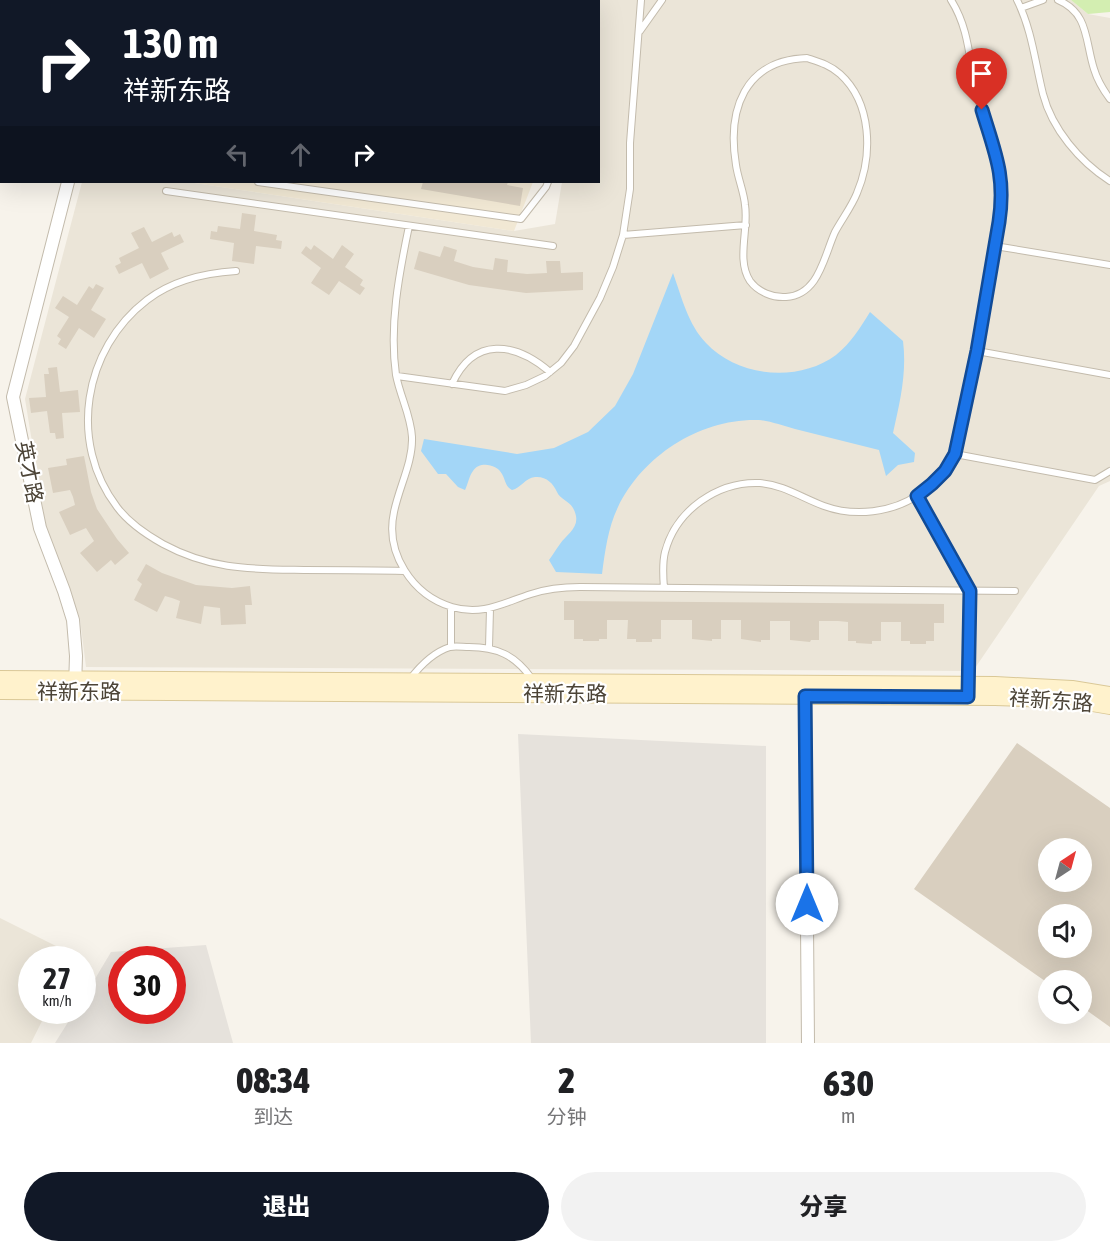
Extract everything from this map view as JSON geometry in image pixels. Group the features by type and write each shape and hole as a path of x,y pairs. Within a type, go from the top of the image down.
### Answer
{"street":[{"name":"英才路","path":"68,183 13,397 40,528 73,620 76,656 75,686"},
{"path":"0,679 20,686"},
{"name":"祥新东路","path":"75,686 534,682 805,690"},
{"name":"祥新东路","path":"20,686 968,691 1072,688 1110,695"},
{"path":"0,691 20,686"},
{"path":"805,690 808,1043"},
{"name":"祥新东路","path":"968,691 1076,700 1110,706"}],"lane":[{"path":"397,376 505,391 526,385 549,372 561,363 574,346 595,308 613,267 623,235 630,189 630,143 641,0"},
{"path":"639,32 662,0"},
{"path":"664,588 663,569 672,534 681,519 709,495 744,484 777,486 793,491 825,507 863,512 882,510 900,505 917,496 945,471 955,454 977,351 1002,202 999,161 977,94 970,45 965,27 951,0"},
{"path":"1017,0 1032,38 1043,96 1051,115 1075,151 1090,167 1110,181"},
{"path":"1021,8 1043,0"},
{"path":"1058,0 1068,4 1077,12 1083,23 1095,71 1110,99"},
{"path":"807,58 824,63 845,79 860,100 866,124 867,148 864,172 857,195 841,220 828,246 819,274 811,286 800,294 787,297 773,296 760,291 750,282 744,269 742,256 746,225 745,205 734,151 735,121 743,92 752,80 777,63 807,58"},
{"path":"265,183 521,219 548,183"},
{"path":"166,191 553,246"},
{"path":"623,235 746,225"},
{"path":"409,226 396,306 394,347 397,376 412,437 411,453 393,513 392,533 396,552 404,571 417,587 432,599 451,607 470,610 490,609 532,593 564,587 1015,591"},
{"path":"995,246 1110,265"},
{"path":"236,271 212,272 168,287 139,307 115,333 94,375 87,421 96,468 105,489 118,509 139,528 186,555 213,564 240,569 404,571"},
{"path":"452,384 458,370 468,359 494,348 524,354 549,372"},
{"path":"977,351 1110,375"},
{"path":"955,454 1095,480 1110,471"},
{"path":"917,496 970,591 968,691"},
{"path":"451,607 451,647"},
{"path":"489,647 490,609"},
{"path":"408,682 423,665 451,647 489,647 515,661 534,682"}],"shaded area":[{"path":"600,0 1071,0 1088,14 1110,18 1110,481 1099,486 973,671 86,667 80,619 46,528 25,399 82,183 195,183 514,231 555,224 562,183 600,183"},
{"path":"195,183 533,183 514,231"},
{"path":"518,734 766,746 766,1043 531,1043"},
{"path":"0,918 56,946 18,946 18,1024 40,1024 31,1043 0,1043"},
{"path":"206,945 233,1043 55,1043 67,1024 96,1024 96,977 108,957 108,1024 186,1024 186,946"}],"green space":[{"path":"1071,0 1110,0 1110,12 1088,14"}],"water":[{"path":"673,273 686,310 700,336 719,354 751,369 787,372 804,370 821,364 836,355 846,345 870,312 903,341 903,376 893,433 915,453 914,462 898,465 886,476 879,450 759,420 716,425 676,443 642,471 618,507 606,548 602,574 556,572 549,560 573,529 576,514 551,483 546,479 535,477 512,490 500,471 492,466 483,465 476,468 470,475 465,490 458,487 446,474 438,474 421,451 424,439 517,454 554,448 588,432 615,406 633,374"}],"building":[{"path":"423,183 508,183 507,185 523,188 520,206 421,189"},
{"path":"242,213 256,215 254,231 277,235 276,240 282,241 281,249 256,246 254,264 232,261 234,243 210,239 211,231 217,232 218,226 240,229"},
{"path":"144,227 152,242 172,232 174,237 180,234 184,242 161,253 169,269 150,279 142,263 119,274 115,266 121,263 119,258 139,248 131,233"},
{"path":"314,245 333,259 342,245 354,254 345,267 363,280 360,285 365,288 360,295 339,281 329,295 311,283 321,268 301,253 306,246 311,250"},
{"path":"444,246 457,250 454,261 473,267 493,270 495,258 508,260 507,272 547,273 546,261 560,261 561,273 583,272 583,290 526,293 469,285 414,269 419,251 440,257"},
{"path":"96,284 104,288 91,310 106,319 94,338 79,328 66,349 58,344 61,339 57,336 69,317 55,308 63,296 77,305 89,286 93,289"},
{"path":"57,367 60,392 78,390 80,412 62,413 64,438 56,439 55,433 50,433 47,411 31,413 29,398 46,397 44,374 49,374 48,368"},
{"path":"84,456 97,509 129,553 115,565 111,560 97,572 80,553 94,541 86,528 70,535 59,512 75,505 70,490 53,493 48,468 67,465 66,459"},
{"path":"146,564 162,573 196,585 232,588 250,586 252,605 245,605 246,624 221,625 220,608 204,606 201,624 176,618 180,601 165,596 157,612 134,600 142,584 137,580"},
{"path":"564,601 944,604 944,623 934,623 934,641 926,641 926,644 910,644 910,641 901,641 901,622 881,622 881,641 872,641 872,644 848,641 848,622 838,621 819,621 819,640 810,642 790,640 790,621 770,621 770,640 761,640 761,642 741,639 741,620 721,620 721,639 712,639 712,641 692,639 692,620 661,620 661,639 652,639 652,642 636,642 636,639 627,639 628,620 607,620 607,639 583,641 583,639 574,639 574,620 564,620"},
{"path":"1017,743 1110,808 1110,1027 1092,1014 1092,970 1038,970 1038,976 914,889"}],"route":[{"path":"807,904 805,696 968,697 970,591 917,496 945,471 955,454 977,351 999,222 1002,202 999,161 982,110"}]}
